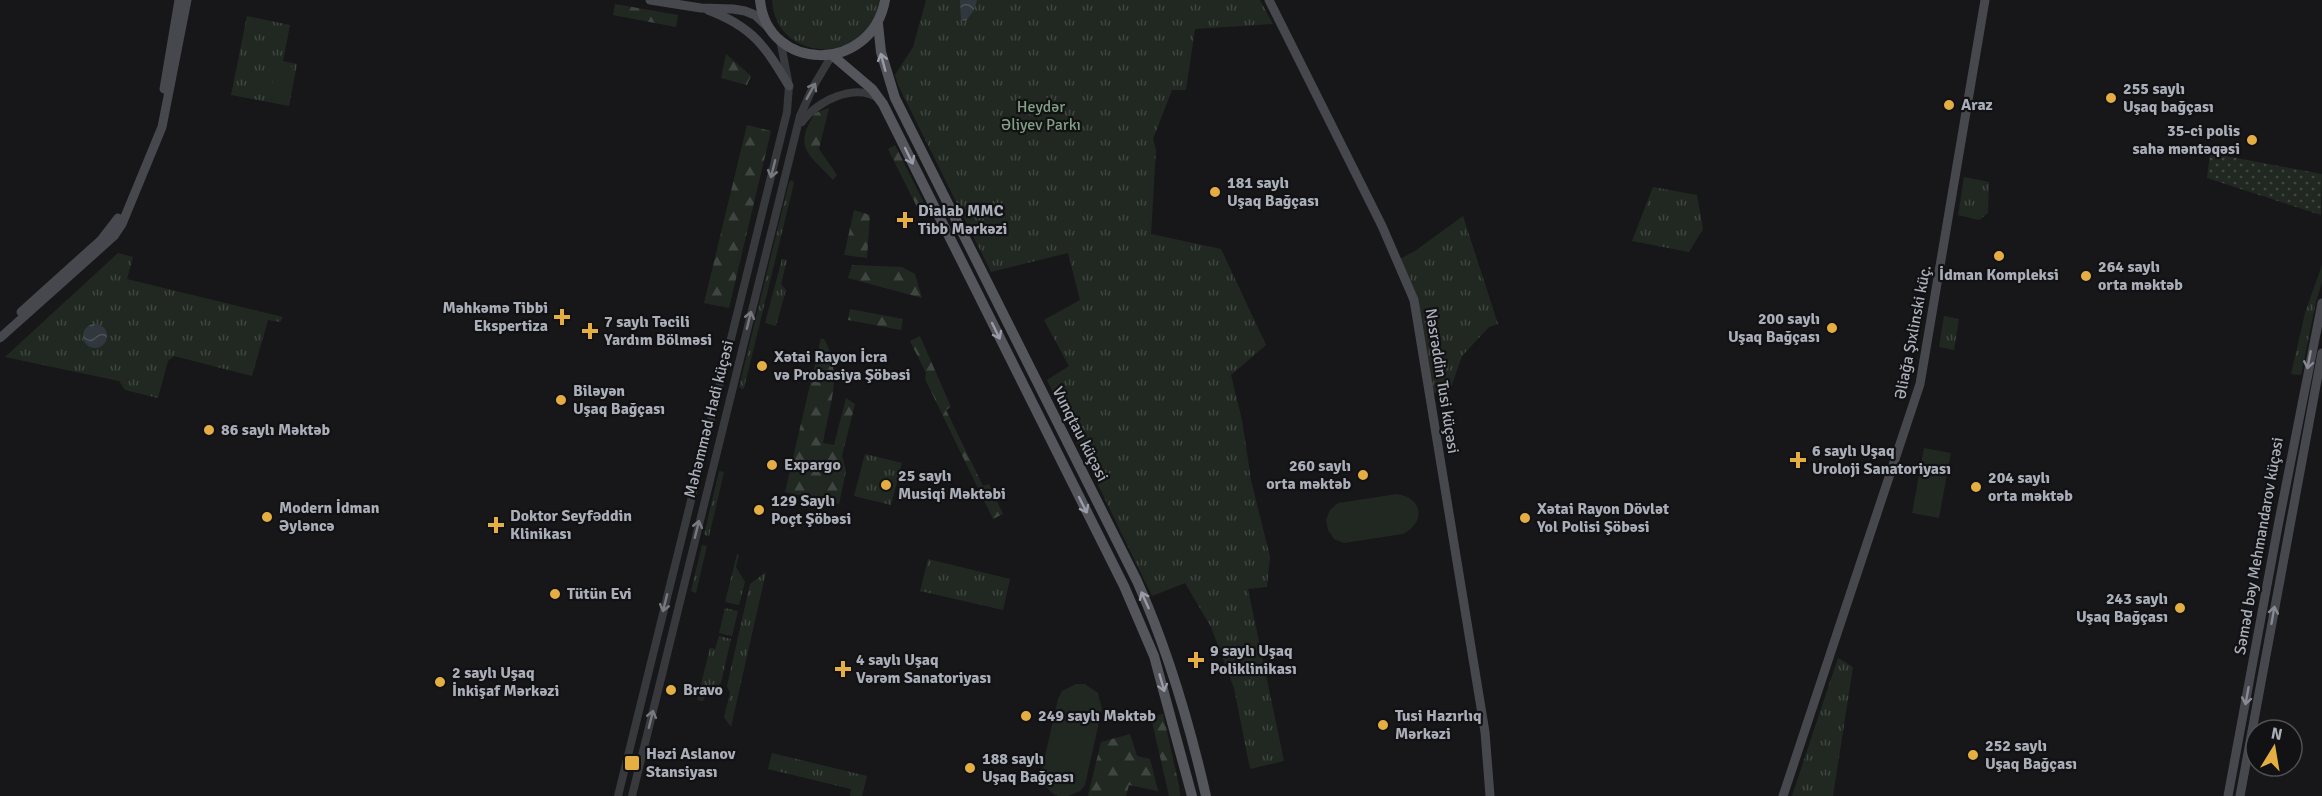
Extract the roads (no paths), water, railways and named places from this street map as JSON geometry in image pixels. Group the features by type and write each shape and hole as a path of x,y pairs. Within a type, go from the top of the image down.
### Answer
{"main road":[{"path":"161,118 179,0"},
{"path":"0,338 111,234 161,118 187,0"},
{"path":"650,0 701,8 745,11 755,15 799,51 832,55 859,45 878,24 885,0"},
{"path":"760,0 766,19 777,35"},
{"name":"Nəsrəddin Tusi küçəsi","path":"1269,0 1383,226 1414,300 1485,732 1490,796"},
{"name":"Əliağa Şıxlinski küç.","path":"1783,796 1924,371 1985,0"},
{"path":"701,8 725,17 744,28 765,47 789,86"},
{"name":"Vunqtau küçəsi","path":"878,24 881,52 895,98 1148,607 1175,678 1206,796"},
{"name":"Vunqtau küçəsi","path":"832,55 872,90 881,102 1139,620 1162,682 1192,796"},
{"path":"0,330 111,234"},
{"name":"Səməd bəy Mehmandarov küçəsi","path":"2228,796 2296,426 2322,303"},
{"name":"Səməd bəy Mehmandarov küçəsi","path":"2240,796 2322,353"}],"street":[{"name":"Məhəmməd Hadi küçəsi","path":"618,796 787,112 789,86 777,35"},
{"name":"Məhəmməd Hadi küçəsi","path":"632,796 796,130 806,100 832,55"},
{"path":"796,130 813,108 839,96 861,93 874,95 881,102"},
{"path":"752,255 764,258"},
{"path":"628,754 641,758"}],"water":[{"path":"960,0 977,0 974,10 966,21 961,20"},
{"path":"95,324 103,328 107,336 103,344 95,348 87,344 83,336 87,328"}],"place":[{"name":"255 saylı Uşaq bağçası","path":"2111,98"},
{"name":"Araz","path":"1949,105"},
{"name":"35-ci polis sahə məntəqəsi","path":"2252,140"},
{"name":"181 saylı Uşaq Bağçası","path":"1215,192"},
{"name":"Dialab MMC Tibb Mərkəzi","path":"905,220"},
{"name":"İdman Kompleksi","path":"1999,256"},
{"name":"264 saylı orta məktəb","path":"2086,276"},
{"name":"Məhkəmə Tibbi Ekspertiza","path":"562,317"},
{"name":"200 saylı Uşaq Bağçası","path":"1832,328"},
{"name":"7 saylı Təcili Yardım Bölməsi","path":"590,331"},
{"name":"Xətai Rayon İcra və Probasiya Şöbəsi","path":"762,366"},
{"name":"Biləyən Uşaq Bağçası","path":"561,400"},
{"name":"86 saylı Məktəb","path":"209,430"},
{"name":"6 saylı Uşaq Uroloji Sanatoriyası","path":"1798,460"},
{"name":"Expargo","path":"772,465"},
{"name":"260 saylı orta məktəb","path":"1363,475"},
{"name":"25 saylı Musiqi Məktəbi","path":"886,485"},
{"name":"204 saylı orta məktəb","path":"1976,487"},
{"name":"129 Saylı Poçt Şöbəsi","path":"759,510"},
{"name":"Modern İdman Əyləncə","path":"267,517"},
{"name":"Xətai Rayon Dövlət Yol Polisi Şöbəsi","path":"1525,518"},
{"name":"Doktor Seyfәddin Klinikası","path":"496,525"},
{"name":"Tütün Evi","path":"555,594"},
{"name":"243 saylı Uşaq Bağçası","path":"2180,608"},
{"name":"9 saylı Uşaq Poliklinikası","path":"1196,660"},
{"name":"4 saylı Uşaq Vərəm Sanatoriyası","path":"843,669"},
{"name":"2 saylı Uşaq İnkişaf Mərkəzi","path":"440,682"},
{"name":"Bravo","path":"671,690"},
{"name":"249 saylı Məktəb","path":"1026,716"},
{"name":"Tusi Hazırlıq Mərkəzi","path":"1383,725"},
{"name":"252 saylı Uşaq Bağçası","path":"1973,755"},
{"name":"Həzi Aslanov Stansiyası","path":"632,763"},
{"name":"188 saylı Uşaq Bağçası","path":"970,768"}],"park label":[{"name":"Heydər Əliyev Parkı","path":"1041,116"}]}
